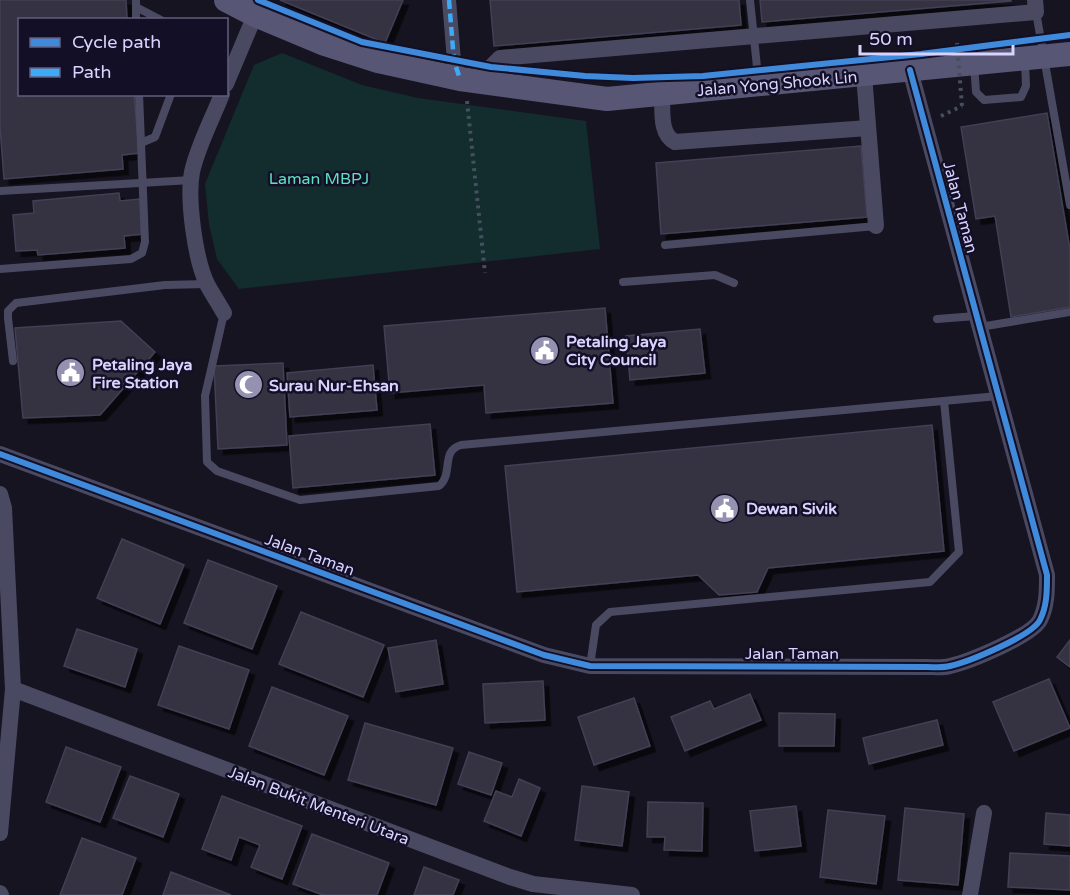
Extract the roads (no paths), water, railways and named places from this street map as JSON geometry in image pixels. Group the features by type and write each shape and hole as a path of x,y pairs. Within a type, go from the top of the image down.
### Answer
{"main road":[{"name":"Jalan Yong Shook Lin","path":"226,0 255,15 322,43 378,61 484,83 607,99 910,70 964,52 1034,58 1070,54"}],"street":[{"path":"449,0 453,61 460,79"},
{"path":"484,83 491,67 500,58 754,37 1036,6"},
{"path":"228,79 255,15"},
{"name":"Jalan Taman","path":"0,454 544,655 590,666 950,666 993,651 1039,623 1046,601 1047,575 910,70"},
{"path":"864,75 876,226"},
{"path":"662,94 664,129 670,139 675,142 868,129"},
{"path":"221,96 196,156 192,180 195,241 207,284 224,313"},
{"path":"0,494 4,508 13,689 0,833"},
{"name":"Jalan Bukit Menteri Utara","path":"13,689 510,877 533,884 632,895"},
{"path":"970,895 984,813"}],"lane":[{"path":"750,0 757,67 751,86"},
{"path":"136,3 158,18"},
{"path":"964,52 976,92 984,100 1021,97 1034,58 1036,6"},
{"path":"1034,58 1070,205"},
{"path":"0,269 137,257 142,253 145,242 139,96"},
{"path":"141,143 155,137 170,96"},
{"path":"0,191 192,180"},
{"path":"665,245 876,226"},
{"path":"623,282 715,274 734,283"},
{"path":"12,362 8,311 16,303 165,285 207,284"},
{"path":"937,319 978,321 1070,312"},
{"path":"224,313 205,396 207,462 217,471 300,500 439,486 447,477 448,455 461,445 998,396"},
{"path":"590,666 596,625 610,612 930,582 959,552 944,401"}],"place":[{"name":"Petaling Jaya City Council","path":"545,350"},
{"name":"Petaling Jaya Fire Station","path":"71,373"},
{"name":"Surau Nur-Ehsan","path":"248,385"},
{"name":"Dewan Sivik","path":"725,508"}],"park label":[{"name":"Laman MBPJ","path":"319,178"}]}
